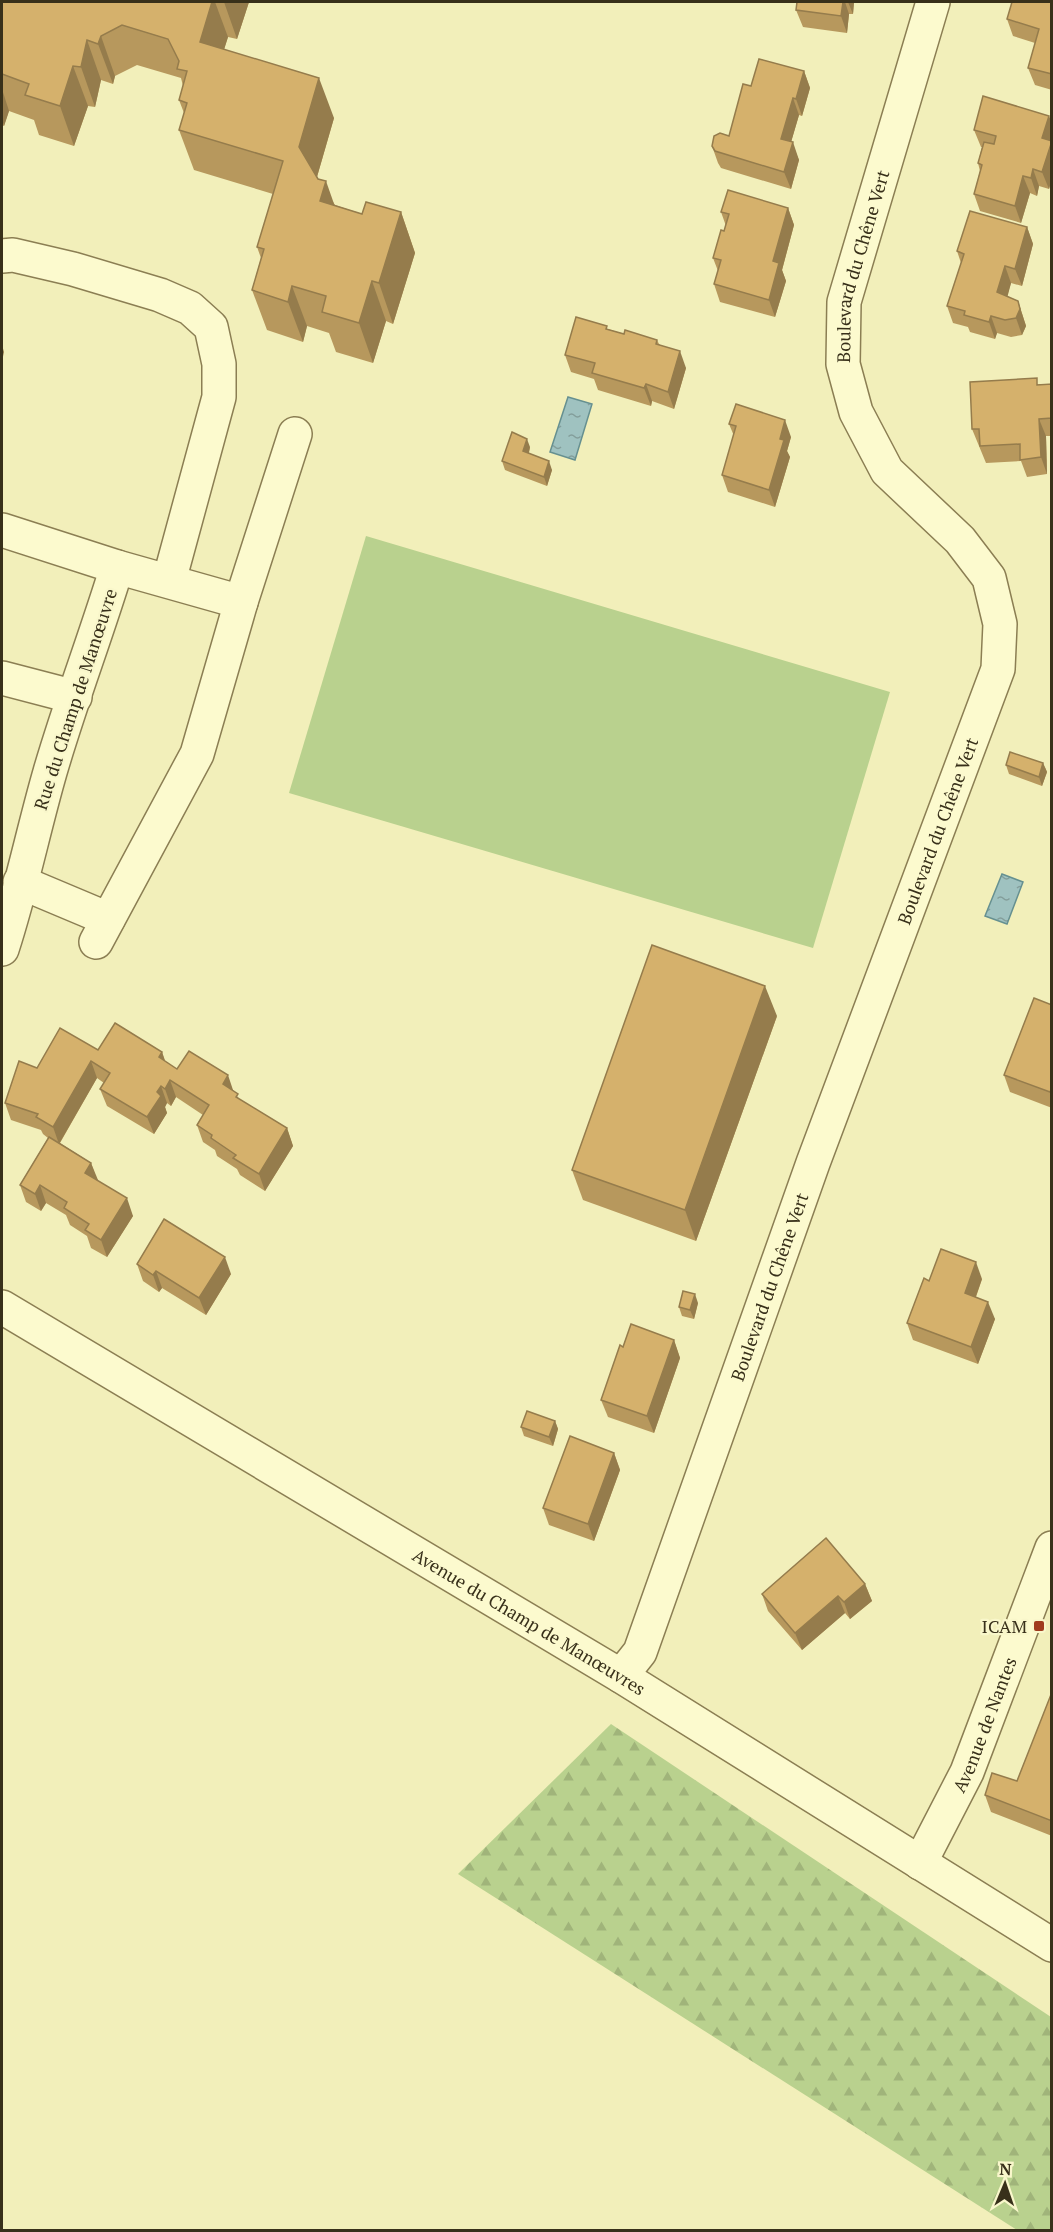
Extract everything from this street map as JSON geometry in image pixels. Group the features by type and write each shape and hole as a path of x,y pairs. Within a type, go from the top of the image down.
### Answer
{"street":[{"name":"Boulevard du Chêne Vert","path":"621,1676 640,1652 813,1162 998,669 1000,624 989,578 960,540 887,471 856,412 843,364 844,302 933,2"},
{"path":"2,256 12,255 73,269 160,295 190,308 211,327 219,364 219,397 169,581"},
{"path":"20,882 102,930 197,754 241,602 295,434"},
{"name":"Rue du Champ de Manœuvre","path":"2,530 117,567 51,769 2,949"},
{"path":"117,567 241,602"},
{"path":"2,678 75,697"},
{"name":"Avenue du Champ de Manœuvres","path":"2,1307 621,1676 1052,1945"},
{"name":"Avenue de Nantes","path":"920,1863 967,1772 1052,1548"}],"green space":[{"path":"366,536 890,692 813,948 289,793"},
{"path":"611,1724 1051,2017 1051,2230 1017,2230 458,1874"}],"water":[{"path":"568,397 592,404 575,460 550,452"},
{"path":"1002,874 1023,882 1007,924 985,916"}],"building":[{"path":"2,2 212,2 200,42 319,78 299,147 318,179 326,181 320,201 362,214 366,202 401,212 379,283 372,281 359,323 322,312 326,296 292,286 288,302 252,290 264,249 257,247 283,161 179,130 187,103 179,100 187,71 177,69 179,61 168,39 122,25 101,36 98,44 87,40 81,67 73,66 60,106 25,95 29,84 2,74"},
{"path":"797,2 843,2 841,16 796,10"},
{"path":"1012,2 1052,2 1052,74 1028,68 1039,29 1007,19"},
{"path":"759,59 804,71 781,139 793,142 784,172 715,151 712,146 714,136 720,133 729,136 743,84 751,86"},
{"path":"983,96 1049,116 1042,138 1052,141 1042,172 1033,169 1031,178 1023,176 1015,206 974,194 982,165 978,163 984,142 994,144 996,136 974,130"},
{"path":"728,190 788,208 773,261 779,263 769,300 714,284 721,260 713,258 721,230 724,231 729,214 721,212"},
{"path":"970,211 1027,227 1015,269 1005,266 997,292 1018,301 1020,309 1016,318 1005,320 991,316 989,322 964,315 965,311 947,306 964,254 957,251"},
{"path":"576,317 607,326 606,329 624,334 625,330 657,340 656,344 680,351 668,392 646,384 644,388 592,373 595,363 565,355"},
{"path":"1037,378 1037,385 1052,384 1052,418 1039,419 1041,457 1020,460 1020,444 980,446 979,429 972,429 970,382"},
{"path":"736,404 785,420 780,439 784,440 769,490 722,475 736,426 729,424"},
{"path":"512,432 527,439 523,451 549,461 544,477 502,461"},
{"path":"1010,752 1043,763 1039,777 1006,765"},
{"path":"652,945 765,986 685,1210 572,1170"},
{"path":"1034,998 1052,1005 1052,1087 1050,1092 1004,1075"},
{"path":"115,1023 162,1052 159,1057 177,1069 189,1051 228,1075 223,1084 238,1094 236,1097 287,1128 259,1174 233,1158 236,1155 197,1125 209,1105 170,1080 165,1089 161,1086 157,1092 161,1096 147,1117 100,1089 110,1073 91,1061 53,1127 36,1117 38,1114 5,1103 19,1061 37,1068 60,1028 98,1050"},
{"path":"49,1137 91,1163 85,1173 127,1198 101,1240 85,1230 89,1224 64,1208 67,1202 40,1185 35,1194 20,1185"},
{"path":"164,1219 225,1257 199,1298 156,1271 153,1275 137,1264"},
{"path":"941,1249 976,1262 965,1293 988,1302 971,1347 907,1323 924,1278 929,1281"},
{"path":"683,1291 695,1294 690,1310 679,1307"},
{"path":"631,1324 674,1340 647,1416 601,1400 620,1345 623,1347"},
{"path":"527,1411 555,1421 549,1437 521,1427"},
{"path":"570,1436 614,1453 588,1524 543,1508"},
{"path":"826,1538 865,1584 844,1602 838,1596 795,1633 762,1594"},
{"path":"1052,1692 1052,1821 985,1795 992,1773 1017,1781"}],"place":[{"name":"ICAM","path":"1039,1626"}]}
